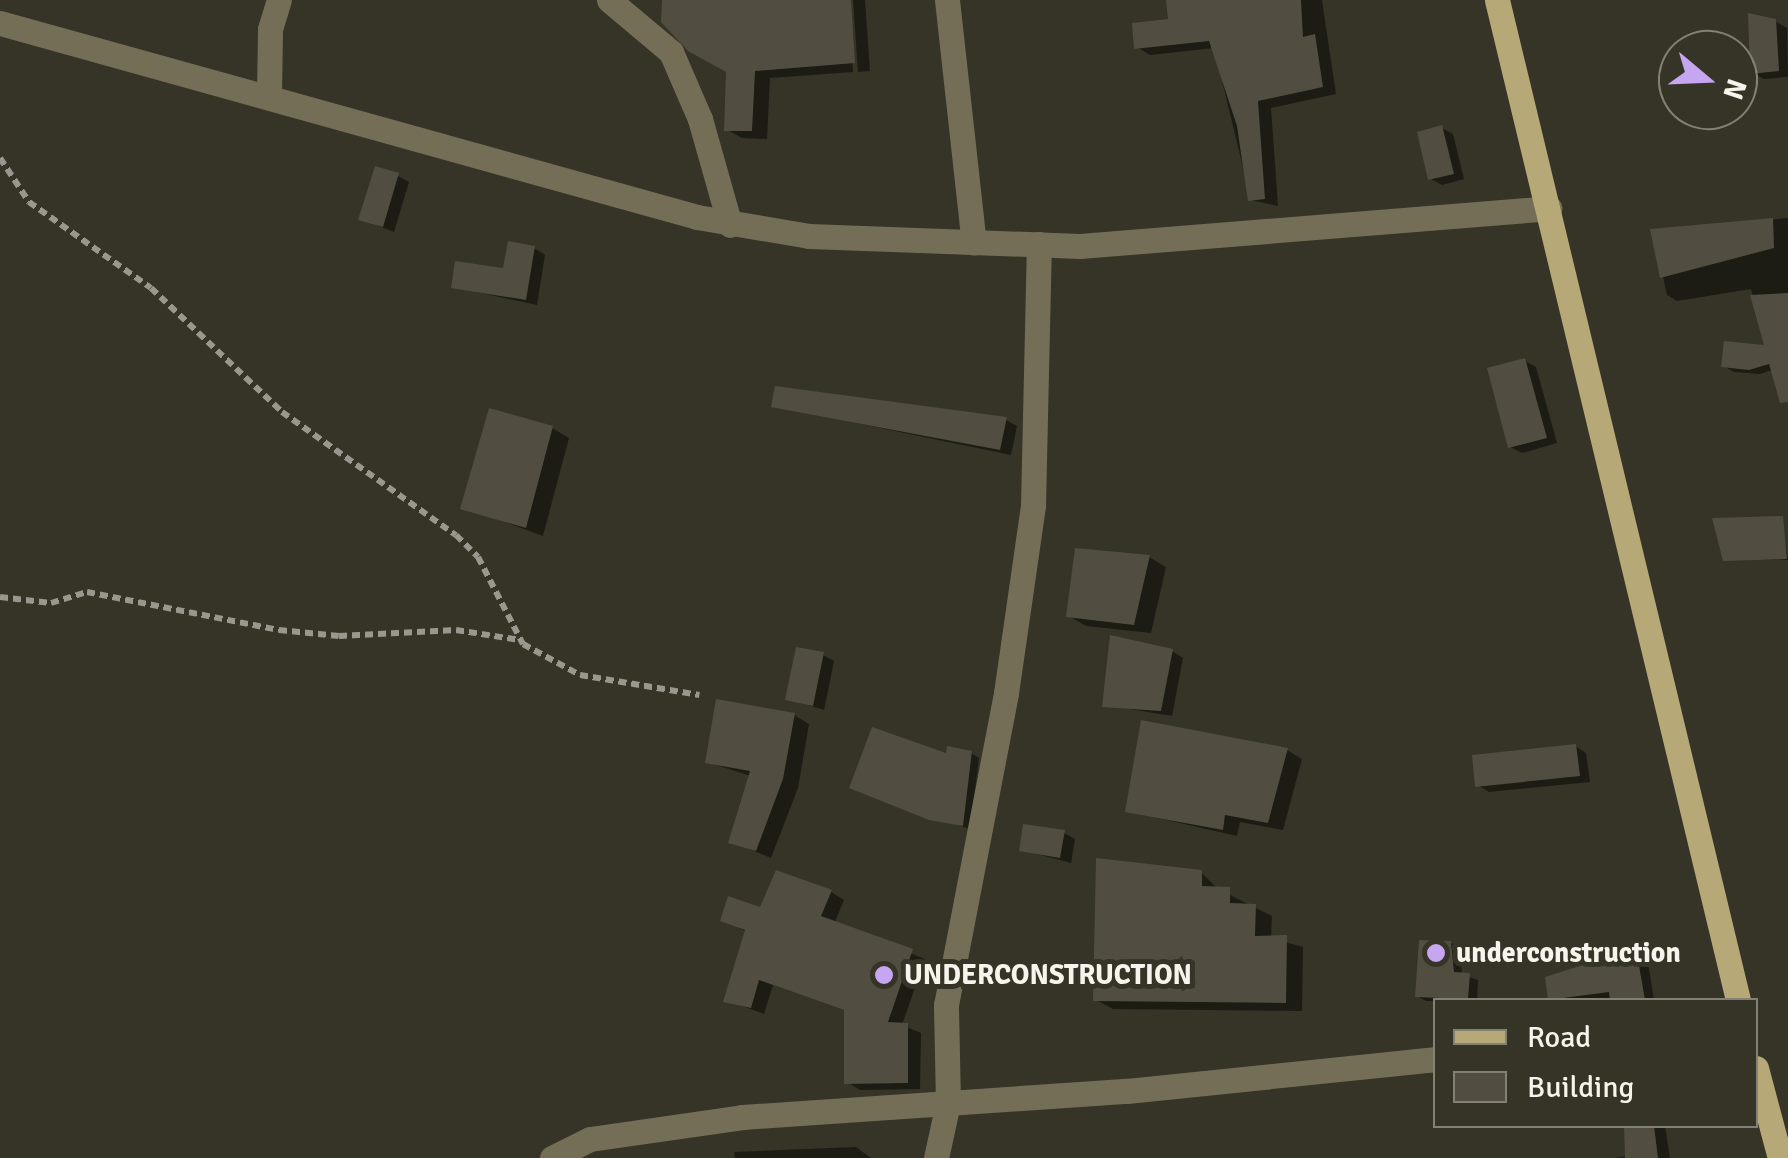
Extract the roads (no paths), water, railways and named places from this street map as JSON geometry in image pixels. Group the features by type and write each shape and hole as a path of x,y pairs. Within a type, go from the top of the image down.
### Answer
{"main road":[{"path":"1496,0 1738,998"},
{"path":"1758,1076 1780,1158"}],"street":[{"path":"269,95 270,29 279,0"},
{"path":"610,0 671,52 700,119 730,224"},
{"path":"948,0 974,243"},
{"path":"0,23 730,224 808,236 1039,244 1184,241 1549,208"},
{"path":"936,1158 948,1103 946,1006 1006,693 1033,505 1039,244"},
{"path":"552,1158 621,1132 1433,1059"}],"place":[{"name":"underconstruction","path":"1436,953"},
{"name":"UNDERCONSTRUCTION","path":"884,975"}]}
